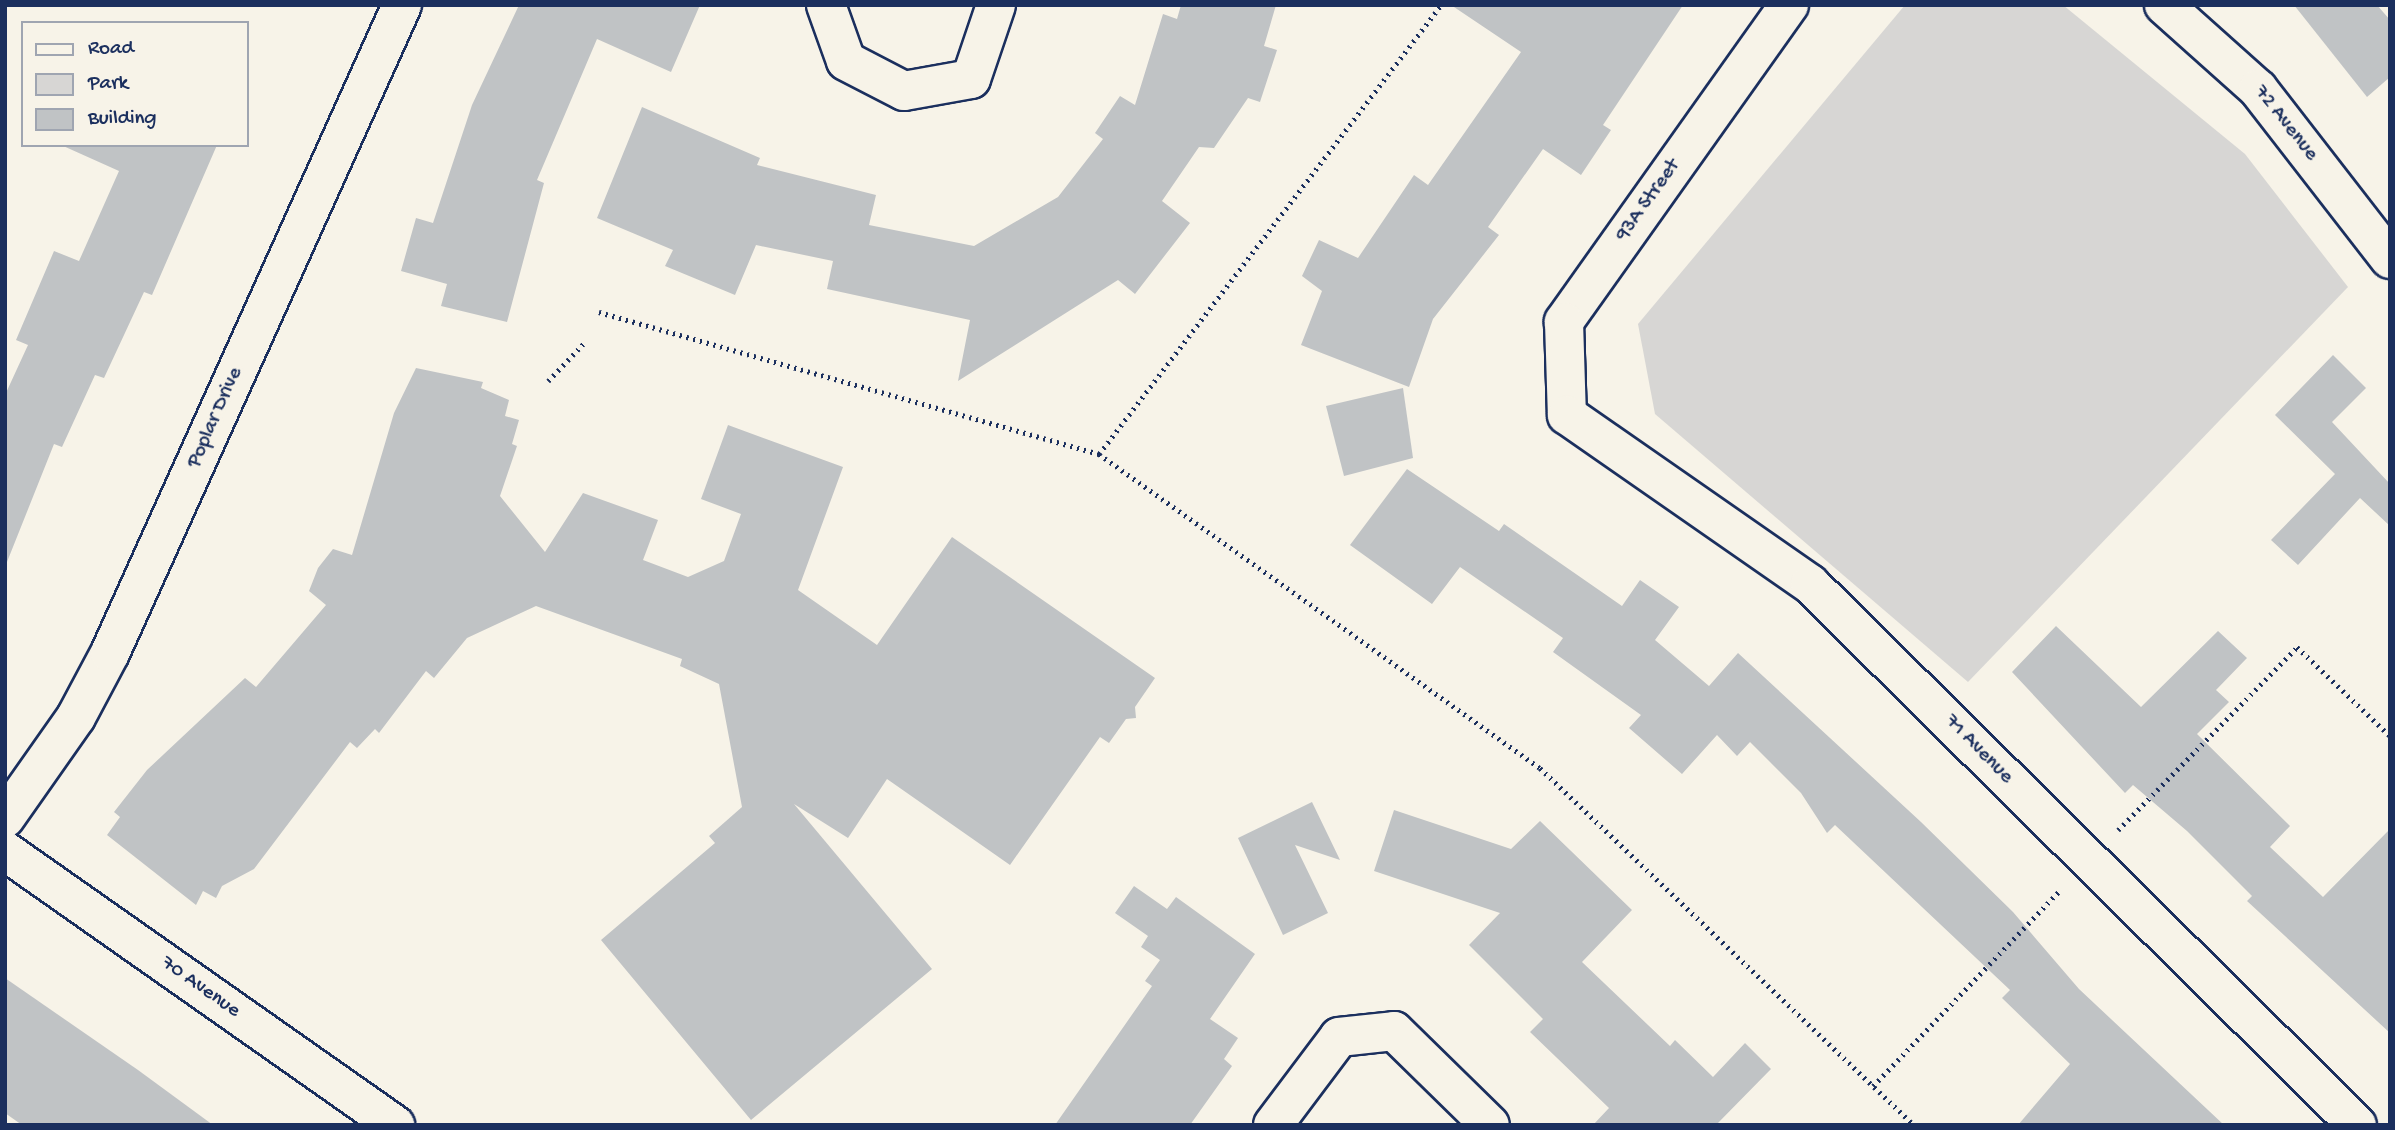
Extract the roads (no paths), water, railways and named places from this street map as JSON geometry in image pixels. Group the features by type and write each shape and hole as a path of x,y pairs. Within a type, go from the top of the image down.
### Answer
{"street":[{"name":"Poplar Drive","path":"5,818 76,716 110,653 402,5"},
{"path":"826,5 846,61 904,91 971,79 996,5"},
{"name":"93A Street","path":"1567,415 1564,322 1789,5"},
{"name":"72 Avenue","path":"2164,5 2258,89 2390,259"},
{"name":"71 Avenue","path":"1567,415 1811,584 2357,1125"},
{"name":"70 Avenue","path":"5,851 395,1125"},
{"path":"1273,1125 1339,1037 1394,1031 1490,1125"}]}
